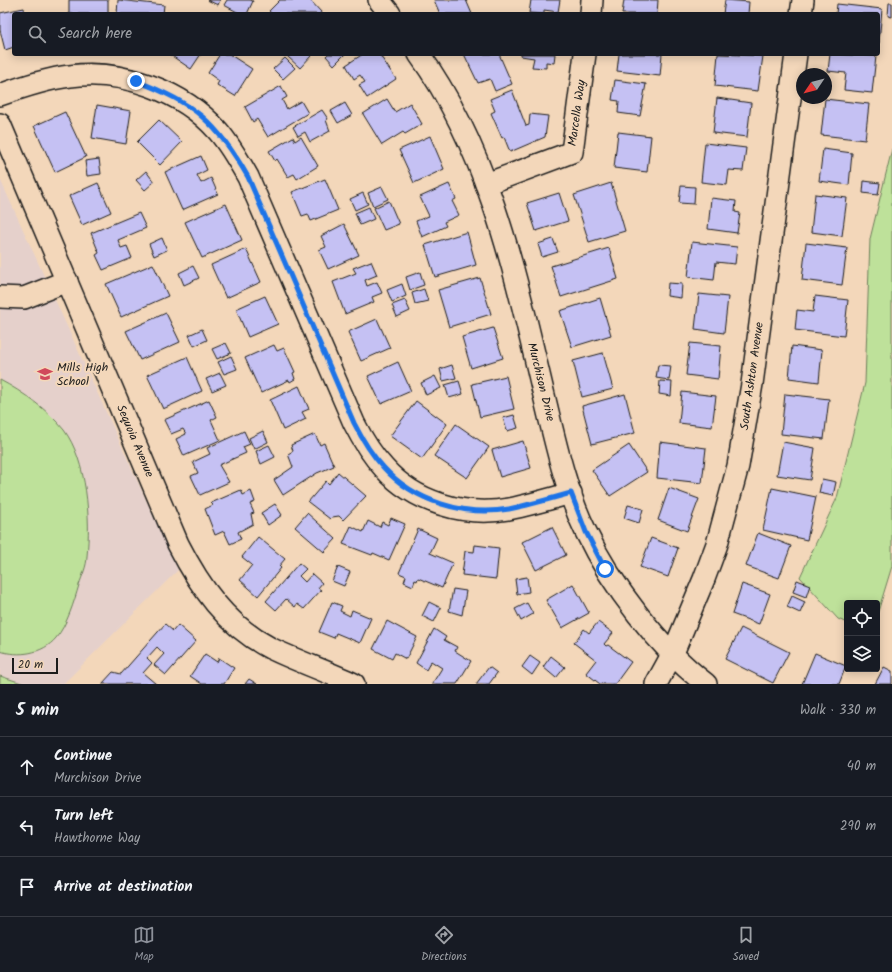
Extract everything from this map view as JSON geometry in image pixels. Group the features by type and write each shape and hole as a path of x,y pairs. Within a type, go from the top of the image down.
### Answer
{"street":[{"path":"590,12 592,0"},
{"path":"801,12 803,0"},
{"name":"Murchison Drive","path":"421,56 449,101 468,140 486,184 519,289 558,452 571,493 586,532 605,569 644,622 673,653 706,684"},
{"name":"Marcella Way","path":"486,184 572,152 585,56"},
{"name":"South Ashton Avenue","path":"656,684 673,653 717,544 738,466 752,384 796,56"},
{"path":"0,95 39,82 70,76 101,75 136,81 165,92 192,108 217,130 235,154 248,177 354,423 367,447 384,469 406,488 433,501 458,508 483,511 508,509 571,493"},
{"name":"Sequoia Avenue","path":"0,124 178,544 191,570 206,594 226,616 247,634 269,647 354,684"},
{"path":"0,297 24,298 67,281"}],"shaded area":[{"name":"Mills High School","path":"0,179 178,570 63,684 25,684 0,676"}],"green space":[{"path":"892,149 892,566 880,605 880,600 844,600 844,622 838,619 800,577 837,498 865,383 870,239"},
{"path":"0,380 35,402 64,430 72,443 78,458 86,491 88,508 86,563 67,620 60,633 51,643 37,651 22,654 0,651"},
{"path":"0,676 25,684 0,684"}],"building":[{"path":"69,0 108,0 108,12 69,12"},
{"path":"118,0 164,5 163,12 117,12"},
{"path":"207,0 220,0 218,5"},
{"path":"227,0 253,1 248,12 237,12 224,5"},
{"path":"280,0 310,0 321,12 270,12 269,11"},
{"path":"434,0 466,0 471,12 439,12"},
{"path":"531,0 560,0 558,12 544,10 544,12 529,12"},
{"path":"624,0 658,0 657,12 622,12"},
{"path":"725,0 749,2 748,12 723,12"},
{"path":"889,3 892,3 892,17 888,16"},
{"path":"837,4 882,9 880,32 880,12 836,12"},
{"path":"24,8 25,12 12,12 12,48 5,50 0,30 0,13"},
{"path":"172,56 200,56 191,69"},
{"path":"219,56 232,56 252,69 235,96 217,85 219,81 208,73"},
{"path":"287,56 311,56 300,68"},
{"path":"326,56 343,56 334,65"},
{"path":"360,56 380,56 396,79 367,98 359,85 365,82 360,75 354,79 346,65"},
{"path":"465,56 500,56 512,84 495,91 490,79 478,83"},
{"path":"521,56 555,56 554,63 546,62 546,68 532,67 534,58"},
{"path":"619,56 662,56 660,76 617,71"},
{"path":"718,56 763,56 758,91 715,86"},
{"path":"830,56 876,56 872,93 844,90 846,73 832,71 832,68 828,68"},
{"path":"285,58 295,68 283,79 273,69"},
{"path":"615,80 646,84 640,116 618,113 619,101 612,100"},
{"path":"281,86 287,97 282,100 287,109 301,101 308,113 268,137 257,119 253,122 245,107"},
{"path":"512,90 526,126 529,125 530,114 548,116 545,137 510,152 491,113 495,111 490,99"},
{"path":"717,98 751,103 747,137 713,133"},
{"path":"387,99 395,112 410,103 422,124 405,134 403,132 382,145 363,114"},
{"path":"832,100 869,104 865,140 821,135 824,104 832,104"},
{"path":"345,103 352,115 338,123 331,111"},
{"path":"97,105 131,111 126,144 92,138"},
{"path":"322,110 328,119 326,120 330,131 310,142 305,132 298,136 293,127"},
{"path":"65,112 86,157 55,172 34,126"},
{"path":"159,120 182,142 160,165 137,142"},
{"path":"618,132 651,136 647,172 614,168"},
{"path":"430,136 444,169 414,183 399,150"},
{"path":"293,137 295,141 301,137 318,166 297,179 294,174 288,177 277,159 275,161 269,151"},
{"path":"705,143 746,148 743,171 729,170 727,185 701,182"},
{"path":"823,149 852,153 849,185 819,181"},
{"path":"201,156 207,170 197,175 201,183 211,178 218,194 182,210 165,172"},
{"path":"99,159 101,174 87,176 85,161"},
{"path":"146,171 154,182 145,190 136,180"},
{"path":"325,179 338,210 311,221 308,214 302,216 292,192"},
{"path":"864,181 880,183 878,195 863,193"},
{"path":"98,183 111,212 82,225 69,196"},
{"path":"611,183 625,231 589,242 574,195"},
{"path":"449,184 456,199 452,201 459,215 444,222 446,226 422,237 416,221 429,216 420,197"},
{"path":"681,186 695,187 694,204 679,203"},
{"path":"382,187 388,199 373,206 368,193"},
{"path":"363,193 368,204 355,210 350,199"},
{"path":"559,193 568,221 536,231 527,203"},
{"path":"815,194 847,198 842,236 811,232"},
{"path":"711,198 736,201 735,212 740,213 737,233 708,229"},
{"path":"389,201 399,224 384,230 374,208"},
{"path":"226,204 242,240 202,258 185,222"},
{"path":"369,207 374,219 360,225 355,213"},
{"path":"139,213 146,228 118,240 121,248 127,246 132,258 103,270 96,255 99,253 91,233"},
{"path":"344,224 359,255 328,269 319,250 326,247 321,236"},
{"path":"467,232 476,265 435,277 425,245"},
{"path":"162,238 167,250 154,256 149,244"},
{"path":"553,239 558,252 542,257 538,244"},
{"path":"692,242 737,247 735,264 716,262 714,280 688,277"},
{"path":"806,243 847,248 842,285 802,280"},
{"path":"609,248 618,279 561,297 551,266"},
{"path":"246,249 261,282 226,298 211,265"},
{"path":"371,261 377,275 365,280 367,286 377,282 382,293 372,297 374,302 345,314 333,282 356,273 353,268"},
{"path":"153,264 168,296 121,317 106,284"},
{"path":"193,266 199,278 184,285 179,273"},
{"path":"420,272 424,285 410,290 406,277"},
{"path":"480,278 491,314 449,327 438,290"},
{"path":"668,283 682,284 681,298 667,296"},
{"path":"402,284 406,296 392,302 387,290"},
{"path":"424,289 428,301 415,304 412,293"},
{"path":"699,294 728,297 724,333 695,329"},
{"path":"265,296 278,324 248,337 236,309"},
{"path":"815,296 848,300 844,336 795,330 797,310 813,312"},
{"path":"600,298 611,335 572,347 560,311"},
{"path":"405,300 410,311 397,317 392,305"},
{"path":"166,313 180,342 140,360 126,331"},
{"path":"377,319 390,348 361,361 348,332"},
{"path":"493,328 503,358 471,368 462,337"},
{"path":"202,329 207,340 194,346 189,335"},
{"path":"226,343 231,353 217,359 212,349"},
{"path":"690,343 721,346 718,379 686,375"},
{"path":"274,345 277,351 284,348 295,372 293,373 295,379 290,382 289,380 261,393 245,358"},
{"path":"792,346 822,350 819,382 789,378"},
{"path":"603,353 613,389 582,397 573,361"},
{"path":"231,356 237,369 224,374 218,362"},
{"path":"187,357 202,391 163,409 147,375"},
{"path":"398,362 411,391 381,404 368,376"},
{"path":"452,365 456,378 443,381 440,369"},
{"path":"658,365 671,366 669,380 656,378"},
{"path":"220,373 226,385 212,391 206,379"},
{"path":"435,376 441,388 426,395 421,383"},
{"path":"506,376 514,409 480,417 472,384"},
{"path":"459,381 463,394 449,398 445,385"},
{"path":"660,381 672,382 671,396 659,394"},
{"path":"299,386 309,409 302,412 306,419 283,430 270,400"},
{"path":"682,392 716,396 712,427 679,423"},
{"path":"625,394 635,433 592,444 582,406"},
{"path":"785,394 829,399 824,439 781,434"},
{"path":"209,400 217,417 211,420 220,440 184,456 176,439 186,434 183,429 171,434 164,420"},
{"path":"416,401 447,424 422,459 390,436"},
{"path":"514,415 518,428 507,431 503,418"},
{"path":"456,424 489,447 467,478 434,456"},
{"path":"244,431 250,444 243,447 246,453 219,465 229,482 200,495 191,476 198,473 193,462 210,454 207,448"},
{"path":"263,431 268,442 254,449 249,438"},
{"path":"315,434 320,445 324,443 334,466 317,473 283,495 274,480 293,467 288,454 293,451 291,445"},
{"path":"523,441 531,468 500,477 492,450"},
{"path":"660,442 706,448 702,483 657,478"},
{"path":"783,442 815,448 810,480 777,475"},
{"path":"269,445 275,457 261,464 256,451"},
{"path":"629,445 647,472 610,496 592,470"},
{"path":"338,472 366,496 343,520 339,516 332,517 330,519 308,502 326,481 329,484"},
{"path":"822,479 836,482 833,496 819,493"},
{"path":"669,488 699,499 687,531 658,520"},
{"path":"772,488 816,497 807,540 763,530"},
{"path":"241,490 243,495 251,491 255,502 250,504 254,513 251,514 253,524 238,532 241,539 230,544 224,531 215,535 205,509 213,505 211,503"},
{"path":"275,504 282,515 268,525 261,513"},
{"path":"628,505 643,509 639,523 624,518"},
{"path":"307,513 336,539 324,552 295,527"},
{"path":"391,518 405,524 389,560 373,553 372,555 343,544 351,526 363,532 368,521 380,527 382,522 388,525"},
{"path":"552,527 566,555 536,570 522,542"},
{"path":"418,529 437,538 430,553 453,563 442,588 418,578 417,581 415,580 413,586 404,582 406,576 399,573"},
{"path":"758,533 791,546 779,578 746,566"},
{"path":"258,537 285,559 279,566 281,568 258,596 240,580 252,565 242,557"},
{"path":"651,538 678,548 668,577 640,567"},
{"path":"475,545 499,548 496,579 462,575 465,551 474,552"},
{"path":"299,563 306,569 299,576 305,582 312,574 322,583 318,588 321,590 304,609 297,604 295,607 286,599 276,610 266,601"},
{"path":"338,567 350,572 344,586 332,581"},
{"path":"527,577 529,592 517,594 515,579"},
{"path":"797,580 810,585 806,597 793,592"},
{"path":"573,584 589,613 562,628 546,600"},
{"path":"742,584 770,594 759,624 732,614"},
{"path":"453,589 466,591 462,615 449,611"},
{"path":"792,596 805,602 800,613 787,607"},
{"path":"332,602 342,606 340,611 350,616 352,610 371,618 360,643 336,633 334,638 319,632"},
{"path":"429,602 441,608 434,622 422,616"},
{"path":"527,603 533,614 521,621 515,609"},
{"path":"387,621 417,637 406,659 395,653 392,659 373,649"},
{"path":"598,622 613,633 604,644 606,646 608,645 631,662 615,684 600,684 586,673 596,660 574,643 584,629 589,633"},
{"path":"165,624 173,631 178,625 196,641 166,675 154,665 164,654 157,647 147,658 152,663 143,673 156,684 102,684 113,672 121,674"},
{"path":"741,628 789,652 773,683 725,659"},
{"path":"434,629 446,637 444,640 457,647 455,651 471,661 457,684 432,684 442,668 431,661 426,670 416,663"},
{"path":"815,653 844,665 844,671 839,684 802,684"},
{"path":"205,654 217,662 219,658 234,668 224,684 202,684 190,676"},
{"path":"530,656 540,663 532,675 522,667"},
{"path":"551,656 565,667 556,678 543,667"},
{"path":"489,667 497,673 489,684 476,684"},
{"path":"884,667 892,671 892,684 875,684"},
{"path":"249,679 257,684 245,684"}],"place":[{"name":"Mills High School","path":"45,374"}],"route":[{"path":"136,81 165,92 192,108 217,130 235,154 248,177 354,423 367,447 384,469 406,488 433,501 458,508 483,511 508,509 571,493 586,532 605,569"}]}
